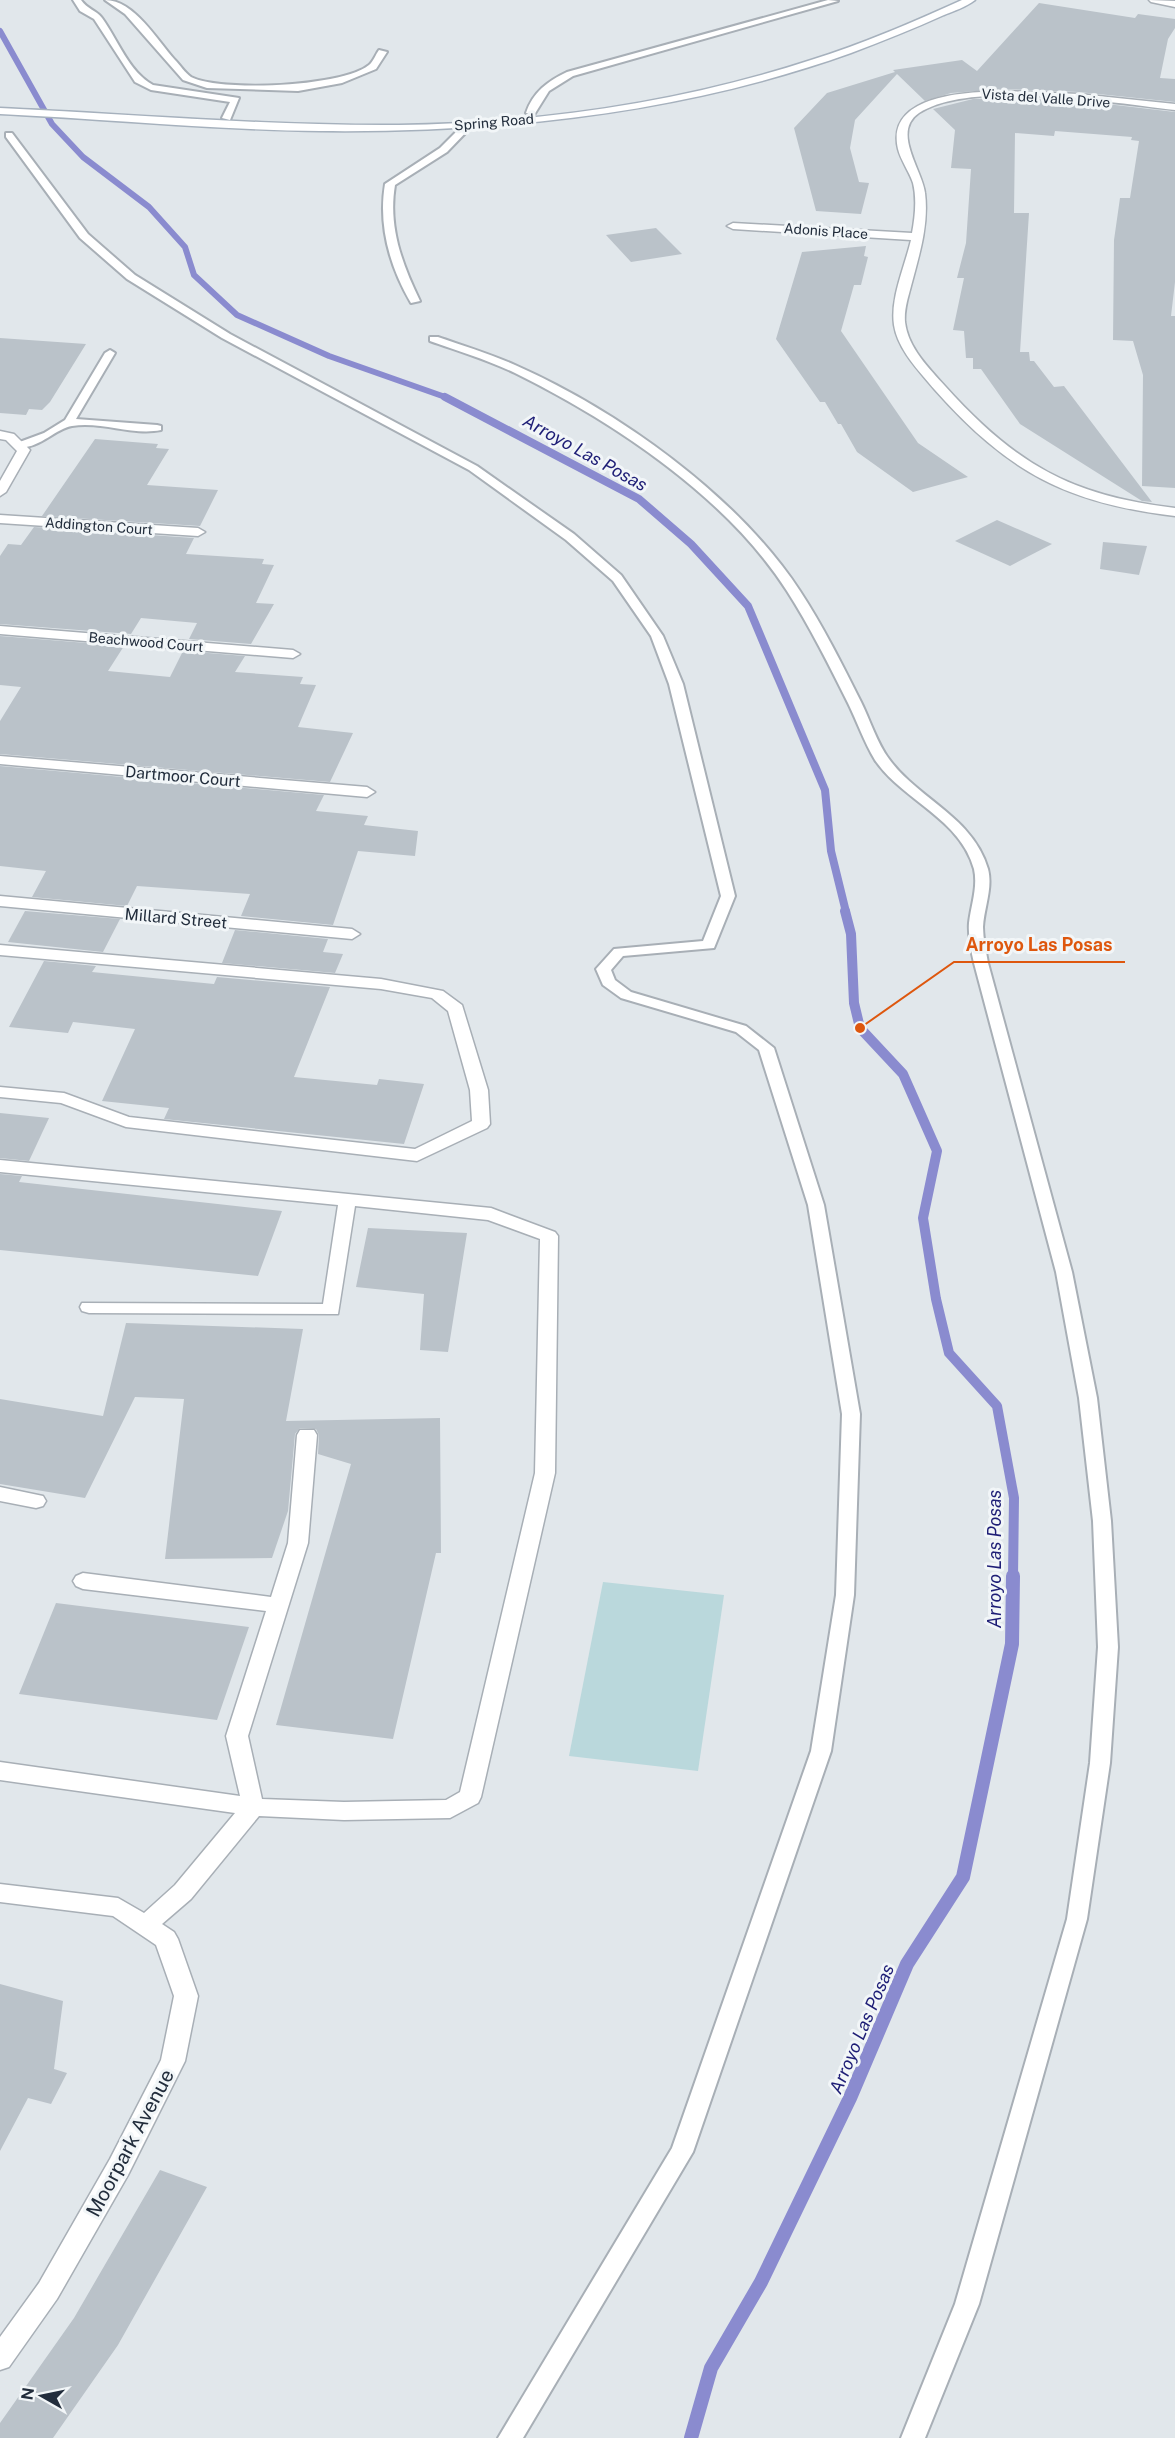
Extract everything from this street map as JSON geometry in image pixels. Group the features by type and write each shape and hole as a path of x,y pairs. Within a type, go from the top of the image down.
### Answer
{"street":[{"name":"Spring Road","path":"142,116 391,122 531,113 610,102 735,77 866,37 952,0"},
{"name":"Spring Road","path":"4,107 329,128 469,124 612,108 753,80 838,57 970,0"},
{"path":"1154,0 1175,4"},
{"name":"Vista del Valle Drive","path":"918,237 921,194 903,154 902,138 904,128 916,110 946,98 977,93 1175,107"},
{"name":"Adonis Place","path":"733,226 918,237"},
{"path":"918,237 898,313 902,335 920,364 960,411 998,446 1050,482 1103,502 1175,512"},
{"path":"0,492 18,465 24,450 11,439"},
{"name":"Addington Court","path":"0,519 198,532"},
{"name":"Beachwood Court","path":"0,630 292,654"},
{"name":"Dartmoor Court","path":"0,760 367,792"},
{"name":"Millard Street","path":"0,902 352,934"},
{"path":"0,950 381,984 437,994 456,1009 479,1090 481,1124 417,1155 126,1122 64,1098 0,1092"},
{"path":"0,1166 346,1202 490,1214 549,1236 545,1473 470,1797 450,1809 344,1811 252,1807 0,1771"},
{"path":"89,1307 331,1310 346,1202"},
{"path":"252,1807 237,1736 298,1544 307,1435"},
{"path":"0,1494 36,1501"},
{"path":"83,1581 277,1605"},
{"path":"145,1926 183,1892 252,1807"},
{"name":"Moorpark Avenue","path":"0,1893 118,1907 166,1939 186,1996 173,2061 119,2167 48,2291 0,2358"}],"lane":[{"path":"77,0 83,9 97,17 138,80 151,87 236,100 227,118"},
{"path":"109,0 129,12 186,78 207,85 298,88 342,80 373,67 382,52"},
{"path":"531,113 533,103 549,84 570,74 834,1"},
{"path":"415,301 402,276 390,239 387,194 390,184 461,139 469,124"},
{"path":"9,135 84,236 131,277 226,336 473,468 570,537 617,578 657,636 676,684 728,896 709,945 619,952 603,969 608,982 626,995 741,1029 766,1048 816,1205 851,1414 845,1595 821,1751 682,2152 510,2438"},
{"path":"434,339 517,370 572,401 658,457 739,520 777,567 819,631 881,758 893,776 960,831 975,850 982,873 976,929 981,963 1064,1272 1088,1398 1102,1521 1108,1647 1100,1763 1077,1919 967,2304 913,2438"},
{"path":"11,439 48,435 69,422 111,353"},
{"path":"69,422 157,428"}],"shaded area":[{"path":"603,1582 724,1595 698,1771 569,1756"}],"building":[{"path":"1039,3 1135,18 1138,14 1175,19 1175,28 1168,39 1160,78 1175,79 1175,102 1079,92 1002,89 951,93 925,101 897,74 855,120 850,148 859,182 869,183 861,214 816,211 794,128 827,93 895,72 893,70 962,60 977,71"},
{"path":"973,99 1081,101 1175,112 1175,282 1171,316 1175,316 1175,488 1142,486 1143,375 1133,341 1113,340 1114,240 1120,198 1130,198 1139,141 1131,140 1132,137 1055,131 1054,136 1015,133 1014,213 1029,213 1020,352 1029,352 1030,361 1034,361 1054,387 1064,386 1152,502 1142,501 1020,424 981,369 973,369 973,358 966,358 964,331 953,330 964,278 957,278 966,243 971,169 951,168 955,130 933,109"},
{"path":"656,228 682,254 631,262 606,235"},
{"path":"866,246 864,256 868,257 861,285 854,285 841,331 918,443 968,477 913,492 857,452 841,424 838,424 825,402 820,402 776,339 802,252"},
{"path":"0,338 86,344 50,402 42,410 29,409 26,415 0,413"},
{"path":"95,439 158,444 156,448 169,449 147,485 218,490 200,526 42,516"},
{"path":"997,520 1052,544 1010,566 955,541"},
{"path":"34,527 194,538 186,554 264,559 262,564 274,565 256,603 274,604 251,644 189,639 197,623 141,618 131,634 0,624 0,556 8,544 21,545"},
{"path":"1103,542 1147,546 1139,575 1100,569"},
{"path":"0,636 124,646 108,671 170,677 183,651 245,656 235,672 303,677 300,684 316,685 298,727 353,733 330,782 0,754 0,721 21,687 0,685"},
{"path":"0,766 324,795 316,811 368,816 364,825 418,831 415,856 358,851 333,925 241,916 250,894 137,886 127,906 32,897 46,871 0,866"},
{"path":"25,911 120,919 103,952 8,942"},
{"path":"235,930 328,939 323,952 343,954 335,973 222,963"},
{"path":"44,961 96,966 92,972 214,984 217,977 330,987 294,1077 377,1085 379,1079 424,1084 404,1144 164,1119 169,1108 102,1101 135,1029 73,1022 68,1033 9,1027"},
{"path":"0,1113 49,1118 29,1161 0,1158"},
{"path":"0,1174 22,1176 19,1182 282,1211 258,1276 0,1250"},
{"path":"368,1228 467,1233 448,1352 420,1350 424,1294 356,1287"},
{"path":"126,1323 303,1329 286,1421 440,1418 441,1553 436,1553 393,1739 276,1725 351,1464 318,1454 319,1435 316,1429 300,1428 295,1434 288,1511 272,1558 165,1559 184,1399 135,1397 85,1498 0,1484 0,1399 103,1416"},
{"path":"56,1603 249,1627 217,1720 19,1694"},
{"path":"0,1984 63,2001 54,2069 67,2073 51,2104 28,2098 0,2151"},
{"path":"160,2170 207,2187 118,2345 53,2438 0,2438 0,2423 74,2318"}],"waterway":[{"name":"Arroyo Las Posas","path":"0,31 52,124 83,157 149,207 185,247 194,275 237,315 329,356 448,398"},
{"name":"Arroyo Las Posas","path":"445,397 639,499 691,544 748,606 825,790 831,851 846,912"},
{"name":"Arroyo Las Posas","path":"845,911 851,934 854,1003 860,1028 903,1074 937,1151 923,1218 936,1299 949,1353 997,1406 1014,1498 1013,1578"},
{"name":"Arroyo Las Posas","path":"691,2438 711,2368 761,2282 850,2098 907,1964 963,1877 1012,1644 1013,1576"}],"place":[{"name":"Arroyo Las Posas","path":"860,1028"}]}
